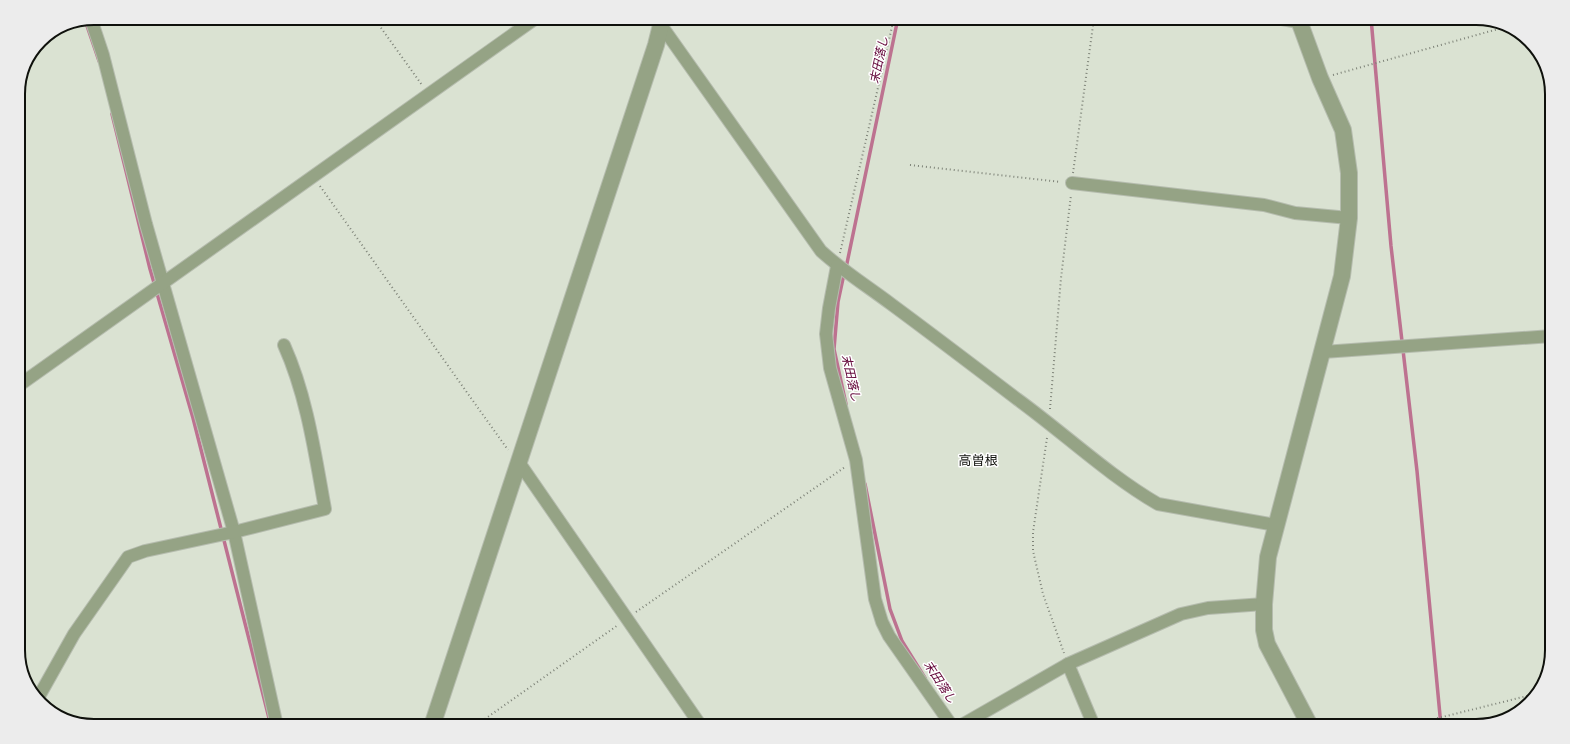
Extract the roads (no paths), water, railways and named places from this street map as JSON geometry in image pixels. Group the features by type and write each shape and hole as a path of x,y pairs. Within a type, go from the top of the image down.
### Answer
{"street":[{"path":"93,25 103,55 146,224 164,282 226,533 275,719"},
{"path":"25,381 526,25"},
{"path":"434,719 644,81 660,25"},
{"path":"663,25 821,251 837,266 1049,422 1108,469 1158,504 1275,525"},
{"path":"1300,25 1320,78 1343,130 1349,173 1349,218 1342,276 1301,439 1275,525 1268,557 1264,604 1264,630 1266,644 1306,719"},
{"path":"1072,183 1264,205 1295,213 1349,218"},
{"path":"837,266 829,308 827,341 830,368 856,460 875,599 882,622 889,636 947,719"},
{"path":"1323,352 1545,336"},
{"path":"41,693 74,634 128,557 145,551 325,509 313,440 296,371 284,344"},
{"path":"518,461 696,719"},
{"path":"972,719 1068,664 1181,614 1208,608 1264,604"},
{"path":"1068,664 1091,719"}],"waterway":[{"name":"末田落し","path":"846,268 897,25"},
{"path":"1372,25 1391,246 1417,471 1440,719"},
{"path":"87,26 99,61"},
{"path":"112,114 150,269 193,418 269,719"},
{"name":"末田落し","path":"844,274 838,302 834,349 846,404"},
{"name":"末田落し","path":"865,484 890,609 902,641 925,678"}],"district":[{"name":"高曽根","path":"978,460"}]}
